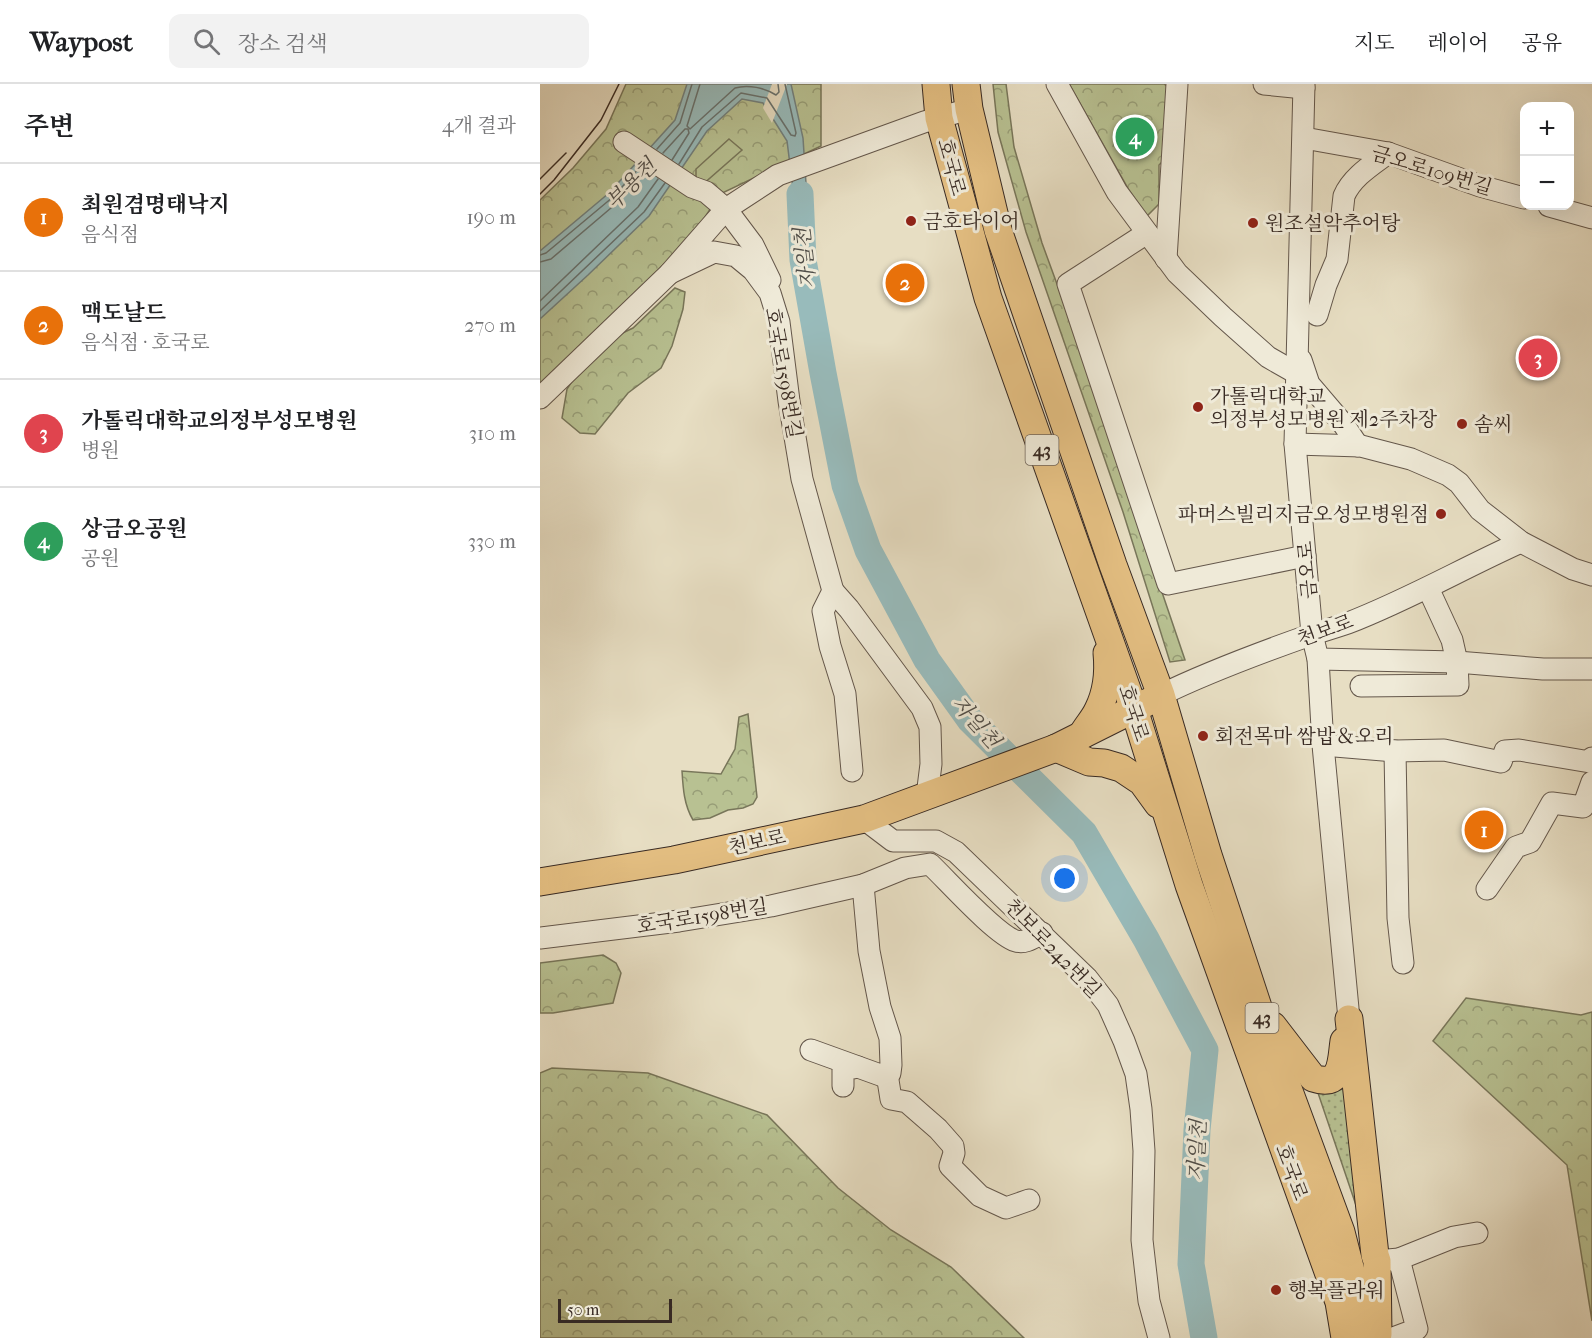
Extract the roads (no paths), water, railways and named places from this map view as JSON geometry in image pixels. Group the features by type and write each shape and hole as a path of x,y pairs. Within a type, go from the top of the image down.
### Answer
{"main road":[{"name":"호국로","path":"936,84 939,118 988,298 1134,709 1189,885 1339,1302 1345,1338"},
{"name":"호국로","path":"968,97 998,230 1113,565 1161,695 1208,855 1258,1007 1341,1232 1368,1338"},
{"path":"958,188 968,181 976,187 987,221 998,230"},
{"path":"1082,735 1097,711 1106,689 1108,669 1104,625"},
{"name":"천보로","path":"540,882 674,860 864,819 1056,748 1161,695"},
{"path":"1056,748 1089,762 1121,768 1142,782 1159,805 1171,828"},
{"path":"1258,1007 1313,1078 1322,1080 1331,1079 1341,1068 1349,1019"},
{"path":"1349,1019 1375,1255 1388,1260 1377,1338"}],"street":[{"path":"1058,84 1117,192 1177,273 1268,357 1296,373"},
{"path":"1166,259 1177,84"},
{"path":"1264,84 1304,86"},
{"name":"금오로","path":"1304,86 1295,444 1312,634 1318,659 1323,744 1349,1019"},
{"path":"540,398 670,273 726,209 778,175 939,118 968,97"},
{"name":"금오로109번길","path":"1304,138 1388,153 1480,186 1520,197"},
{"path":"624,142 692,187 706,192 726,209 753,245 768,273 780,322"},
{"path":"1317,315 1337,259 1344,196 1347,188 1364,171 1388,153"},
{"path":"1563,210 1592,218"},
{"path":"1147,233 1068,284 1168,584 1305,556"},
{"name":"호국로1598번길","path":"670,273 714,252 736,256 753,270 770,293 780,322 789,401 802,479 833,591"},
{"path":"1298,349 1310,384 1358,446"},
{"path":"1295,444 1358,446 1411,459 1448,475 1459,483 1480,510 1521,542 1573,569 1592,575"},
{"name":"천보로","path":"1161,695 1191,680 1347,623 1428,588 1486,557 1521,542"},
{"path":"1361,686 1458,685 1457,662 1452,639 1428,588"},
{"path":"852,771 845,694 830,646 823,611 833,591 849,609 922,708 930,727 931,764 927,796"},
{"path":"1318,659 1457,662 1543,669 1592,669"},
{"path":"1323,744 1395,750 1444,750 1501,762 1505,751 1519,750 1591,771 1583,807 1552,803 1530,842 1516,847 1487,889"},
{"path":"1395,750 1398,918 1403,963"},
{"name":"천보로242번길","path":"864,819 893,841 936,841 956,852 1087,978 1108,1005 1136,1074 1144,1151 1142,1240 1149,1301 1159,1338"},
{"name":"호국로1598번길","path":"540,938 679,921 760,908 863,885 905,868 930,864 994,927 1016,941 1026,942 1042,933"},
{"path":"811,1050 883,1076 890,1073 890,1038 880,1007 869,951 863,885"},
{"path":"843,1086 843,1070 858,1067"},
{"path":"887,1074 891,1099 907,1102 938,1129 953,1146 954,1153 950,1166 980,1196 1006,1208 1029,1200"},
{"path":"1392,1338 1417,1329 1388,1260 1454,1237 1477,1233"}],"water":[{"name":"부용천","path":"687,84 791,84 803,138 809,229 798,229 787,141 763,103 742,99 707,131 649,216 540,319 540,251 609,193 675,120"}],"waterway":[{"name":"자일천","path":"800,194 803,260 823,373 845,485 868,550 927,660 970,720 1084,833 1146,939 1205,1050 1197,1130 1191,1264 1204,1338"}],"tram line":[{"path":"540,194 554,180 601,120 619,84"},
{"path":"540,179 566,153"}],"place":[{"name":"상금오공원","path":"1135,137"},
{"name":"금호타이어","path":"911,221"},
{"name":"원조설악추어탕","path":"1253,223"},
{"name":"맥도날드","path":"905,283"},
{"name":"가톨릭대학교의정부성모병원","path":"1538,358"},
{"name":"가톨릭대학교 의정부성모병원 제2주차장","path":"1198,407"},
{"name":"솜씨","path":"1462,424"},
{"name":"파머스빌리지금오성모병원점","path":"1441,514"},
{"name":"회전목마 쌈밥＆오리","path":"1203,736"},
{"name":"최원겸명태낙지","path":"1484,830"},
{"name":"행복플라워","path":"1276,1290"}]}
